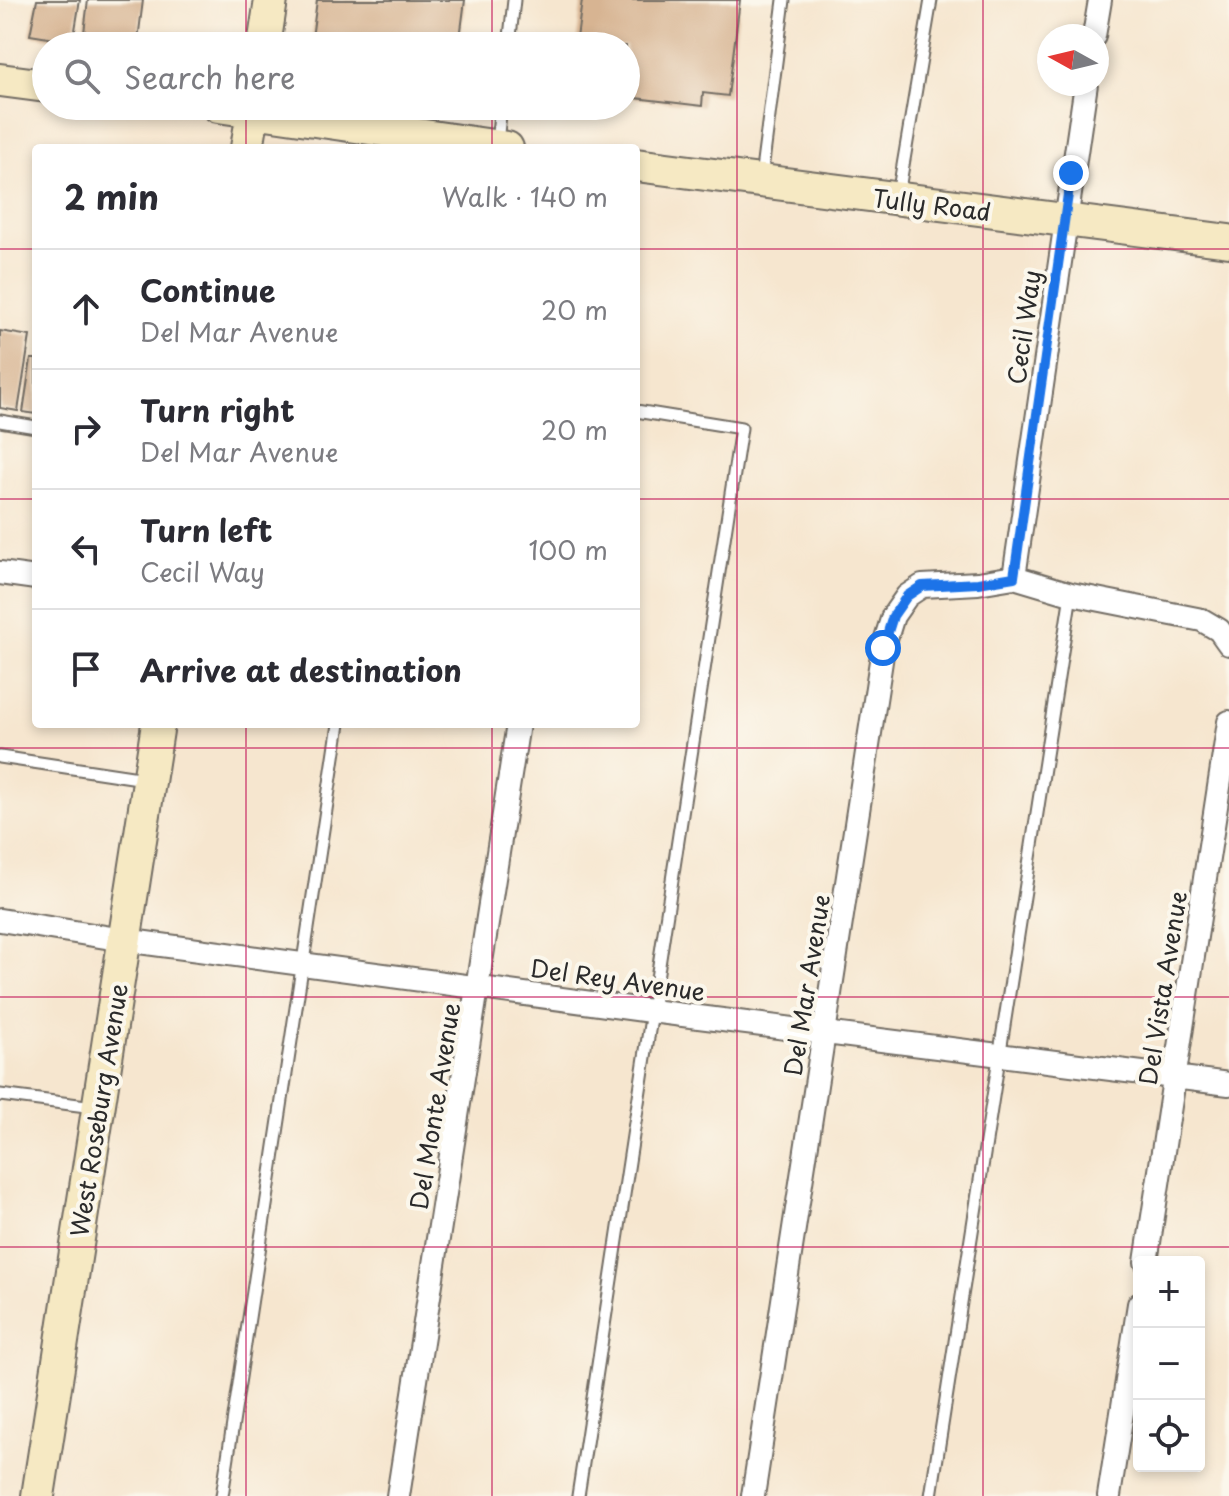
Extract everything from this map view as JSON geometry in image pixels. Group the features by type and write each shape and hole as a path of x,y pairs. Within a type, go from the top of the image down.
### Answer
{"main road":[{"path":"266,32 271,0"},
{"path":"0,80 32,84"},
{"path":"248,144 252,120"},
{"path":"314,120 425,142 456,144"},
{"name":"Tully Road","path":"640,166 1229,241"},
{"name":"West Roseburg Avenue","path":"38,1496 157,728"}],"street":[{"path":"1096,24 1100,0"},
{"name":"Cecil Way","path":"1014,577 1084,96"},
{"path":"0,573 32,577"},
{"path":"1014,577 1071,594 1202,620 1219,630 1229,644"},
{"name":"Del Mar Avenue","path":"753,1496 883,648 893,616 907,596 922,586 978,583 1014,577"},
{"name":"Del Vista Avenue","path":"1147,1256 1229,722"},
{"name":"Del Monte Avenue","path":"398,1496 517,728"},
{"name":"Del Rey Avenue","path":"0,920 124,940 651,1011 1229,1084"},
{"path":"1109,1496 1135,1328"}],"lane":[{"path":"511,32 514,0"},
{"path":"760,182 784,0"},
{"path":"898,199 931,0"},
{"path":"501,120 502,144"},
{"path":"578,1496 741,428 640,412"},
{"path":"0,421 32,426"},
{"path":"931,1496 1071,594"},
{"path":"222,1496 338,728"},
{"path":"0,757 149,780"},
{"path":"0,1095 99,1108"}],"building":[{"path":"37,0 80,0 75,32 32,32 30,35"},
{"path":"88,0 143,0 139,32 84,32"},
{"path":"317,0 465,0 461,32 313,32"},
{"path":"582,0 740,0 728,96 703,93 702,106 640,99 640,32 578,32"},
{"path":"0,331 30,336 18,411 0,408"},
{"path":"31,359 32,359 32,413 23,412"}],"route":[{"path":"883,648 893,616 907,596 922,586 978,583 1014,577 1071,173"}]}
